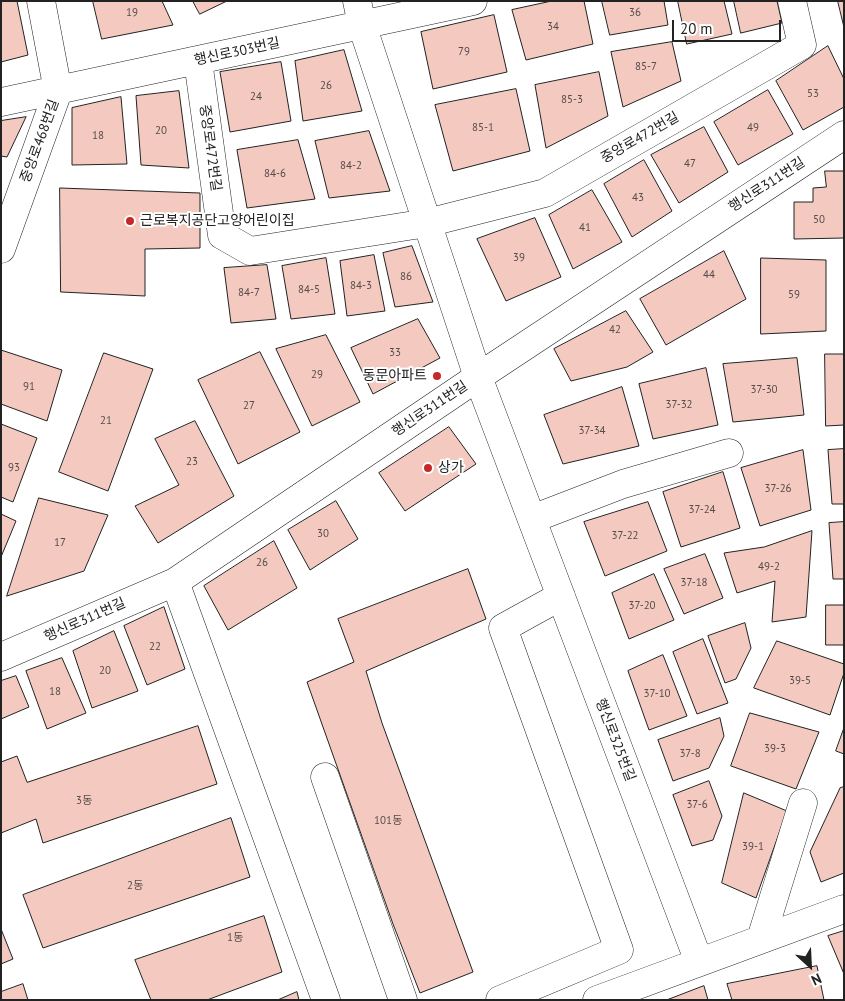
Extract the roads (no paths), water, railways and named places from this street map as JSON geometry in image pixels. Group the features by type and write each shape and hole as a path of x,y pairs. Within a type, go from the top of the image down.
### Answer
{"street":[{"name":"중앙로468번길","path":"1,249 58,91 41,1"},
{"name":"행신로303번길","path":"1,102 198,61 360,13 474,1"},
{"name":"중앙로472번길","path":"198,61 222,235 250,251 427,223 545,193 802,45 792,1"},
{"path":"360,13 478,377"},
{"name":"행신로311번길","path":"1,657 175,582 478,377 844,135"},
{"name":"행신로325번길","path":"478,377 699,962"},
{"path":"532,519 623,484 729,454"},
{"path":"175,582 326,1000"},
{"path":"500,1000 619,950 503,628 561,596"},
{"path":"325,777 402,1000"},
{"path":"761,939 803,803"},
{"path":"597,1000 844,910"}],"place":[{"name":"근로복지공단고양어린이집","path":"130,221"},
{"name":"동문아파트","path":"437,376"},
{"name":"상가","path":"428,468"}]}
